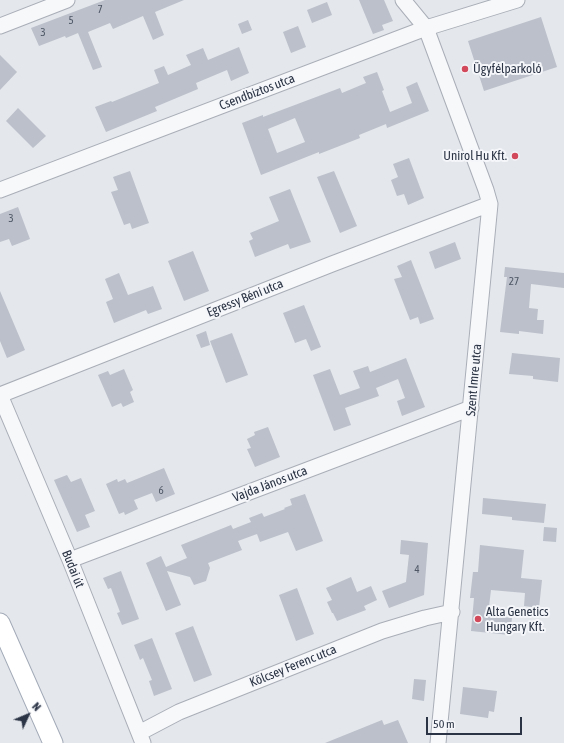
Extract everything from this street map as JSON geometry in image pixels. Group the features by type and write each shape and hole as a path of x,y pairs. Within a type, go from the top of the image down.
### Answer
{"main road":[{"path":"0,623 52,743"}],"street":[{"path":"0,26 67,0"},
{"name":"Szent Imre utca","path":"403,0 426,28 490,204 452,612 438,743"},
{"name":"Csendbiztos utca","path":"0,190 426,28 517,0"},
{"name":"Egressy Béni utca","path":"0,395 332,264 490,204"},
{"name":"Budai út","path":"0,395 70,560 141,738"},
{"name":"Vajda János utca","path":"70,560 471,408"},
{"name":"Kölcsey Ferenc utca","path":"141,738 179,712 382,631 452,612"}],"building":[{"path":"105,0 184,0 155,12 164,35 153,40 143,16 113,29 110,23 88,32 102,67 93,70 78,33 66,38 65,36 39,46 31,28"},
{"path":"359,0 384,0 393,21 382,25 384,30 373,34"},
{"path":"327,2 332,15 312,23 307,10"},
{"path":"541,17 557,67 484,91 468,41"},
{"path":"248,20 252,30 242,34 238,24"},
{"path":"298,26 306,47 291,53 283,32"},
{"path":"239,47 249,73 231,81 227,70 196,83 198,89 155,107 157,111 106,132 95,107 111,101 112,102 159,83 154,70 164,66 168,75 191,65 186,55 203,48 208,60"},
{"path":"0,55 17,72 0,90"},
{"path":"377,72 390,112 412,103 406,87 417,82 429,111 387,128 386,124 359,135 360,138 319,154 319,152 261,175 242,123 263,115 263,117 340,88 342,93 366,83 363,77","holes":["295,118 305,142 277,153 268,129"]},
{"path":"18,108 46,136 33,148 6,121"},
{"path":"409,158 424,198 408,205 404,194 397,196 391,180 398,177 393,164"},
{"path":"130,171 149,223 132,229 130,223 124,225 111,192 118,190 113,177"},
{"path":"334,171 357,226 340,233 317,177"},
{"path":"290,189 311,242 290,249 288,244 255,257 249,241 253,239 250,233 279,221 269,197"},
{"path":"18,207 30,239 12,246 9,239 0,242 0,214"},
{"path":"455,242 461,259 435,269 429,252"},
{"path":"193,251 209,291 184,301 168,261"},
{"path":"411,260 434,319 420,324 418,317 410,320 394,279 402,277 397,266"},
{"path":"505,267 564,273 564,288 531,284 529,308 538,309 537,320 544,320 543,334 519,331 519,334 500,332 507,277 504,277"},
{"path":"119,273 128,295 153,286 162,309 148,314 146,310 114,323 106,302 113,299 105,279"},
{"path":"0,291 25,350 7,358 0,341"},
{"path":"304,305 321,347 311,351 306,339 295,343 283,313"},
{"path":"206,331 210,345 201,348 196,335"},
{"path":"232,333 248,375 226,383 210,341"},
{"path":"512,353 560,358 558,382 533,379 533,376 509,374"},
{"path":"406,358 425,407 402,416 397,401 405,398 398,379 376,388 379,396 345,408 351,425 334,431 313,375 330,369 340,395 360,388 353,371 368,366 370,372"},
{"path":"124,369 133,390 130,392 134,402 123,407 121,403 112,407 98,375 108,371 110,375"},
{"path":"268,427 280,457 255,467 247,449 251,448 247,439 255,435 254,432"},
{"path":"164,468 175,494 156,502 152,493 134,500 138,509 125,515 124,512 119,514 106,484 117,479 118,482 125,479 127,483"},
{"path":"67,475 71,482 81,478 95,511 85,515 90,527 77,532 54,480"},
{"path":"305,494 323,541 296,551 288,532 260,542 257,534 238,541 242,550 208,563 210,568 206,581 194,585 190,577 167,571 181,605 166,611 146,563 161,556 166,567 187,558 181,545 231,525 233,529 251,522 249,518 262,513 264,517 285,509 284,508 292,505 290,499"},
{"path":"483,498 546,504 544,523 512,520 512,517 482,514"},
{"path":"544,527 557,528 556,542 543,541"},
{"path":"401,540 428,543 424,595 389,608 382,591 406,582 409,555 400,554"},
{"path":"480,545 524,550 521,578 542,580 539,608 524,606 525,593 491,590 488,615 512,618 510,635 471,631 474,598 470,598 473,572 478,572"},
{"path":"121,571 139,619 122,625 117,613 120,612 111,588 108,589 103,578"},
{"path":"351,577 357,592 371,586 377,600 364,606 366,610 337,621 327,602 332,600 326,588"},
{"path":"297,588 314,634 296,641 279,595"},
{"path":"193,626 212,675 194,682 175,633"},
{"path":"152,638 172,689 154,696 149,681 152,680 143,658 140,660 134,645"},
{"path":"414,679 426,680 424,701 412,699"},
{"path":"463,687 497,691 494,712 489,711 488,718 460,714"},
{"path":"382,720 384,725 398,720 408,743 325,743"}],"place":[{"name":"Ügyfélparkoló","path":"465,69"},
{"name":"Unirol Hu Kft.","path":"515,156"},
{"name":"Alta Genetics Hungary Kft.","path":"478,619"}]}
